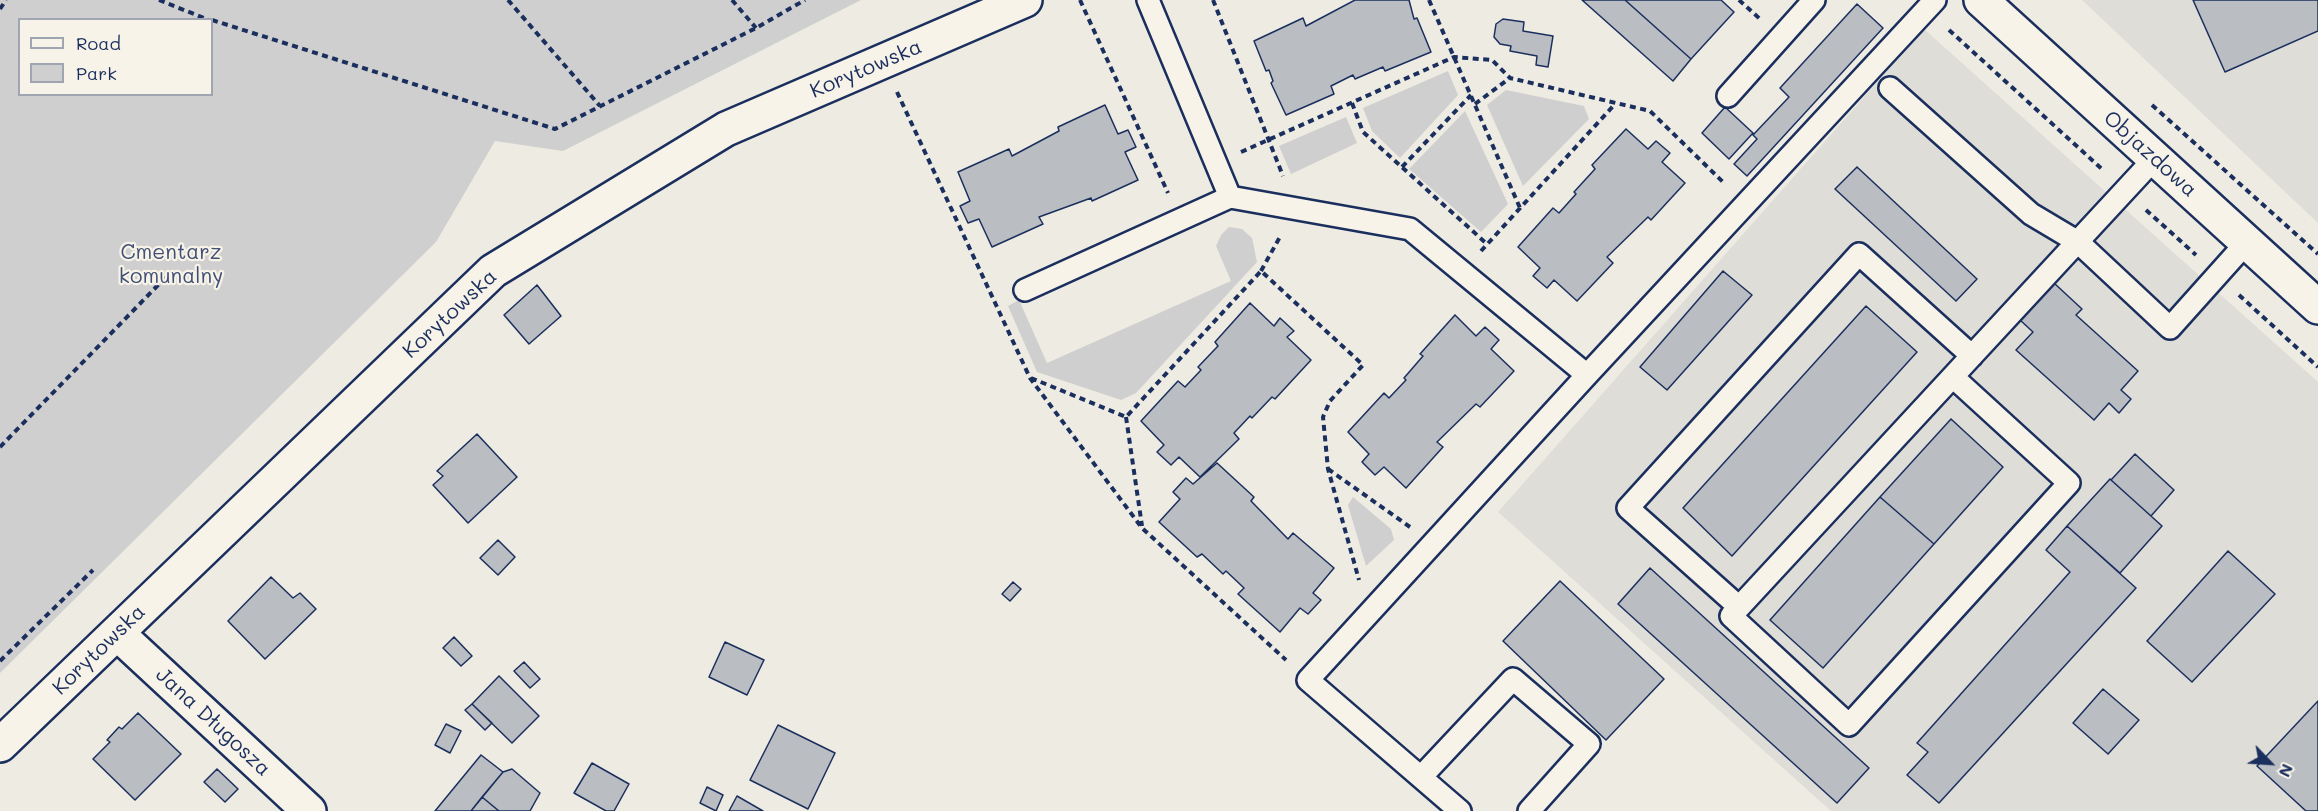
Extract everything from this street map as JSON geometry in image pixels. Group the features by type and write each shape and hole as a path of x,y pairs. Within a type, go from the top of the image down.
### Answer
{"street":[{"name":"Korytowska","path":"0,746 494,271 726,129 1025,0"},
{"name":"Objazdowa","path":"1981,0 2318,307"},
{"name":"Jana Długosza","path":"117,633 309,811"}],"lane":[{"path":"1148,0 1230,197"},
{"path":"1728,96 1814,0"},
{"path":"1460,811 1308,680 1935,0"},
{"path":"1890,88 2031,214 2078,242 2170,328 2247,242"},
{"path":"1953,377 2069,483 1849,725 1731,616 2155,158"},
{"path":"1025,290 1230,197 1410,229 1587,375"},
{"path":"1739,607 1628,508 1859,254 1972,356"},
{"path":"1420,777 1513,679 1589,744 1529,811"}],"path":[{"path":"0,9 6,0"},
{"path":"159,0 205,18"},
{"path":"508,0 600,106"},
{"path":"732,0 756,28"},
{"path":"213,21 555,129 756,28 805,0"},
{"path":"1080,0 1180,219"},
{"path":"1126,417 1261,271 1295,208 1213,0"},
{"path":"1429,0 1520,208"},
{"path":"1216,163 1454,57 1492,60 1510,78 1650,111 1745,204"},
{"path":"883,61 1030,378 1142,528 1308,680"},
{"path":"1475,104 1510,78"},
{"path":"1402,166 1471,95"},
{"path":"1352,103 1363,132 1487,244"},
{"path":"1462,272 1616,103"},
{"path":"1261,271 1363,365 1330,401 1323,417 1328,469 1369,614"},
{"path":"0,447 166,277"},
{"path":"1030,378 1126,417"},
{"path":"1126,417 1142,528"},
{"path":"1328,469 1433,543"},
{"path":"0,661 93,570"}],"shaded area":[{"path":"2082,0 2318,0 2318,223"},
{"path":"1924,29 2318,382 2318,811 1831,811 1498,512"}],"green space":[{"name":"Cmentarz komunalny","path":"0,0 861,0 563,151 495,141 436,242 0,673"},
{"path":"1448,71 1458,95 1400,158 1372,131 1363,108"},
{"path":"1506,90 1584,106 1589,119 1523,186 1487,105"},
{"path":"1465,111 1508,204 1481,232 1409,169"},
{"path":"1346,117 1357,143 1291,174 1279,146"},
{"path":"1229,227 1242,229 1252,238 1257,262 1136,393 1121,400 1037,372 1008,306 1019,300 1047,363 1231,281 1216,246 1221,235"},
{"path":"1353,497 1391,529 1394,540 1366,566 1348,505"}],"building":[{"path":"1355,0 1409,0 1414,19 1417,18 1431,52 1385,71 1383,67 1355,79 1353,75 1331,86 1334,94 1286,115 1271,83 1273,81 1269,70 1266,71 1254,41 1303,18 1306,26"},
{"path":"1582,0 1625,0 1691,59 1673,81"},
{"path":"1625,0 1721,0 1734,12 1691,59"},
{"path":"2193,0 2318,0 2318,31 2225,72"},
{"path":"1857,4 1883,28 1747,176 1734,164 1757,139 1753,135 1789,97 1780,88"},
{"path":"1503,19 1524,22 1523,31 1553,36 1548,67 1536,65 1537,56 1510,51 1511,46 1500,44 1494,37 1496,24"},
{"path":"1105,105 1118,134 1128,130 1136,147 1125,152 1138,180 1092,201 1091,198 1039,217 1043,224 992,247 979,219 968,223 960,206 970,201 958,172 1009,149 1012,156 1059,131 1058,127"},
{"path":"1725,107 1753,133 1729,159 1702,133"},
{"path":"1626,129 1648,149 1656,141 1670,153 1662,162 1685,183 1651,220 1648,217 1607,257 1613,263 1577,301 1554,280 1547,288 1533,276 1540,268 1518,247 1553,208 1559,213 1595,169 1592,165"},
{"path":"1857,167 1977,279 1956,301 1835,189"},
{"path":"1723,271 1752,295 1667,390 1640,367"},
{"path":"2054,283 2082,309 2076,315 2138,371 2121,390 2131,399 2119,413 2109,403 2094,420 2016,350 2033,332 2020,320"},
{"path":"537,285 561,316 529,344 504,315"},
{"path":"1250,303 1274,326 1280,318 1294,331 1287,337 1311,360 1275,399 1272,397 1252,418 1250,416 1234,433 1239,439 1200,477 1179,457 1171,465 1157,452 1164,445 1141,421 1178,381 1185,387 1201,370 1198,367 1218,346 1215,342"},
{"path":"1866,306 1917,352 1732,556 1683,508"},
{"path":"1455,315 1476,336 1485,327 1499,340 1491,349 1514,371 1480,407 1476,404 1437,442 1443,447 1406,488 1384,467 1375,475 1362,462 1369,454 1348,432 1384,393 1389,398 1406,380 1404,378 1423,356 1420,354"},
{"path":"1951,419 2003,467 1934,544 1880,497"},
{"path":"477,434 517,477 468,523 433,485 443,476 437,471"},
{"path":"2135,454 2174,490 2151,516 2111,480"},
{"path":"1217,463 1254,497 1251,501 1288,539 1293,533 1334,568 1313,593 1321,600 1308,614 1300,608 1280,632 1238,594 1244,588 1226,571 1223,574 1202,554 1197,557 1159,522 1180,499 1173,492 1186,478 1193,484"},
{"path":"2110,479 2162,526 2120,573 2067,526"},
{"path":"1880,497 1934,544 1823,668 1770,620"},
{"path":"2067,526 2136,588 1939,803 1907,775 1928,752 1917,743 2070,572 2046,550"},
{"path":"498,540 515,557 498,575 480,558"},
{"path":"2228,551 2275,594 2192,682 2147,641"},
{"path":"1650,568 1869,768 1837,803 1618,604"},
{"path":"271,577 293,598 300,593 316,609 265,659 228,621"},
{"path":"1560,581 1664,679 1606,740 1503,641"},
{"path":"1013,582 1021,589 1010,601 1002,594"},
{"path":"454,637 472,656 461,666 443,648"},
{"path":"725,642 764,660 747,695 709,677"},
{"path":"524,662 540,679 530,688 514,671"},
{"path":"499,676 539,716 512,743 472,704"},
{"path":"2103,689 2139,720 2108,754 2073,723"},
{"path":"2318,701 2318,811 2306,811 2257,766"},
{"path":"472,704 492,723 485,730 465,710"},
{"path":"138,713 181,754 135,800 93,759 110,742 107,740 119,727 122,729"},
{"path":"446,724 461,731 450,753 435,745"},
{"path":"778,725 835,753 808,809 750,780"},
{"path":"481,755 503,772 471,811 435,811"},
{"path":"592,763 629,784 614,811 606,811 574,793"},
{"path":"217,769 238,789 225,802 204,782"},
{"path":"512,769 540,793 530,811 499,811 482,797 503,772"},
{"path":"707,787 723,795 716,811 700,803"},
{"path":"737,796 763,811 729,811"},
{"path":"482,797 499,811 471,811"}]}
